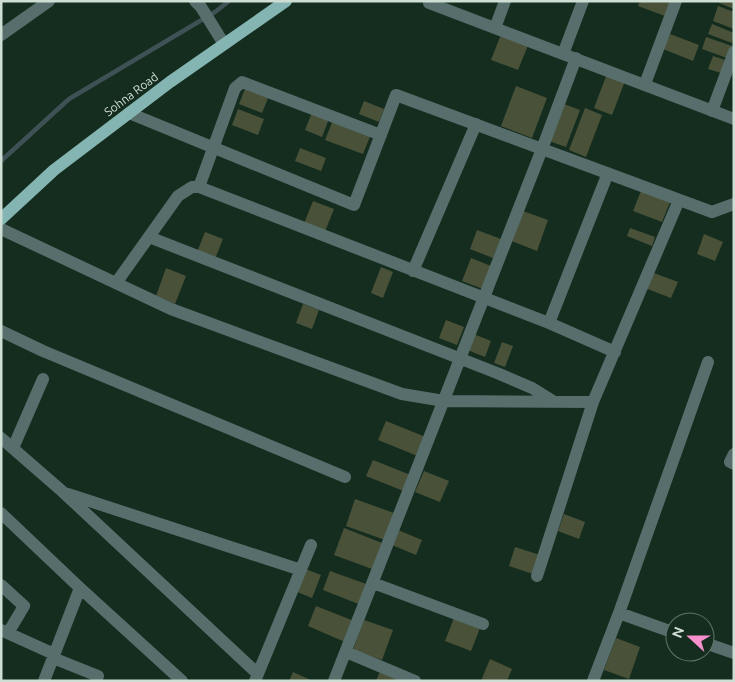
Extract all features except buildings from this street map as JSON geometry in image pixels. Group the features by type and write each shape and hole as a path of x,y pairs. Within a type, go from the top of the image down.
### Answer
{"main road":[{"name":"Sohna Road","path":"1,219 54,170 129,113 286,1"}],"street":[{"path":"3,31 49,1"},
{"path":"430,1 429,3 734,119"},
{"path":"495,28 505,1"},
{"path":"563,54 583,1"},
{"path":"644,84 676,1"},
{"path":"198,4 224,44"},
{"path":"712,111 734,52"},
{"path":"334,681 484,299 576,58"},
{"path":"199,188 235,88 242,82 381,135"},
{"path":"129,113 354,205 396,95 712,212 734,204"},
{"path":"413,271 476,124"},
{"path":"549,323 608,173"},
{"path":"116,283 178,196 192,187 199,188 549,323 615,352"},
{"path":"537,576 593,402 679,200"},
{"path":"1,229 171,309 402,394 444,401 593,402"},
{"path":"149,237 532,388 555,402"},
{"path":"1,331 43,351 345,477"},
{"path":"593,681 708,362"},
{"path":"13,448 43,379"},
{"path":"1,438 63,492 256,677 311,545"},
{"path":"734,454 730,462 734,464"},
{"path":"63,492 301,570"},
{"path":"1,513 182,681"},
{"path":"372,583 483,624"},
{"path":"1,585 24,606 4,632 98,676 96,681"},
{"path":"44,681 80,588"},
{"path":"619,613 665,629"},
{"path":"715,646 734,653"},
{"path":"346,652 415,681"}],"waterway":[{"path":"1,161 69,99 215,12 229,1"}]}
